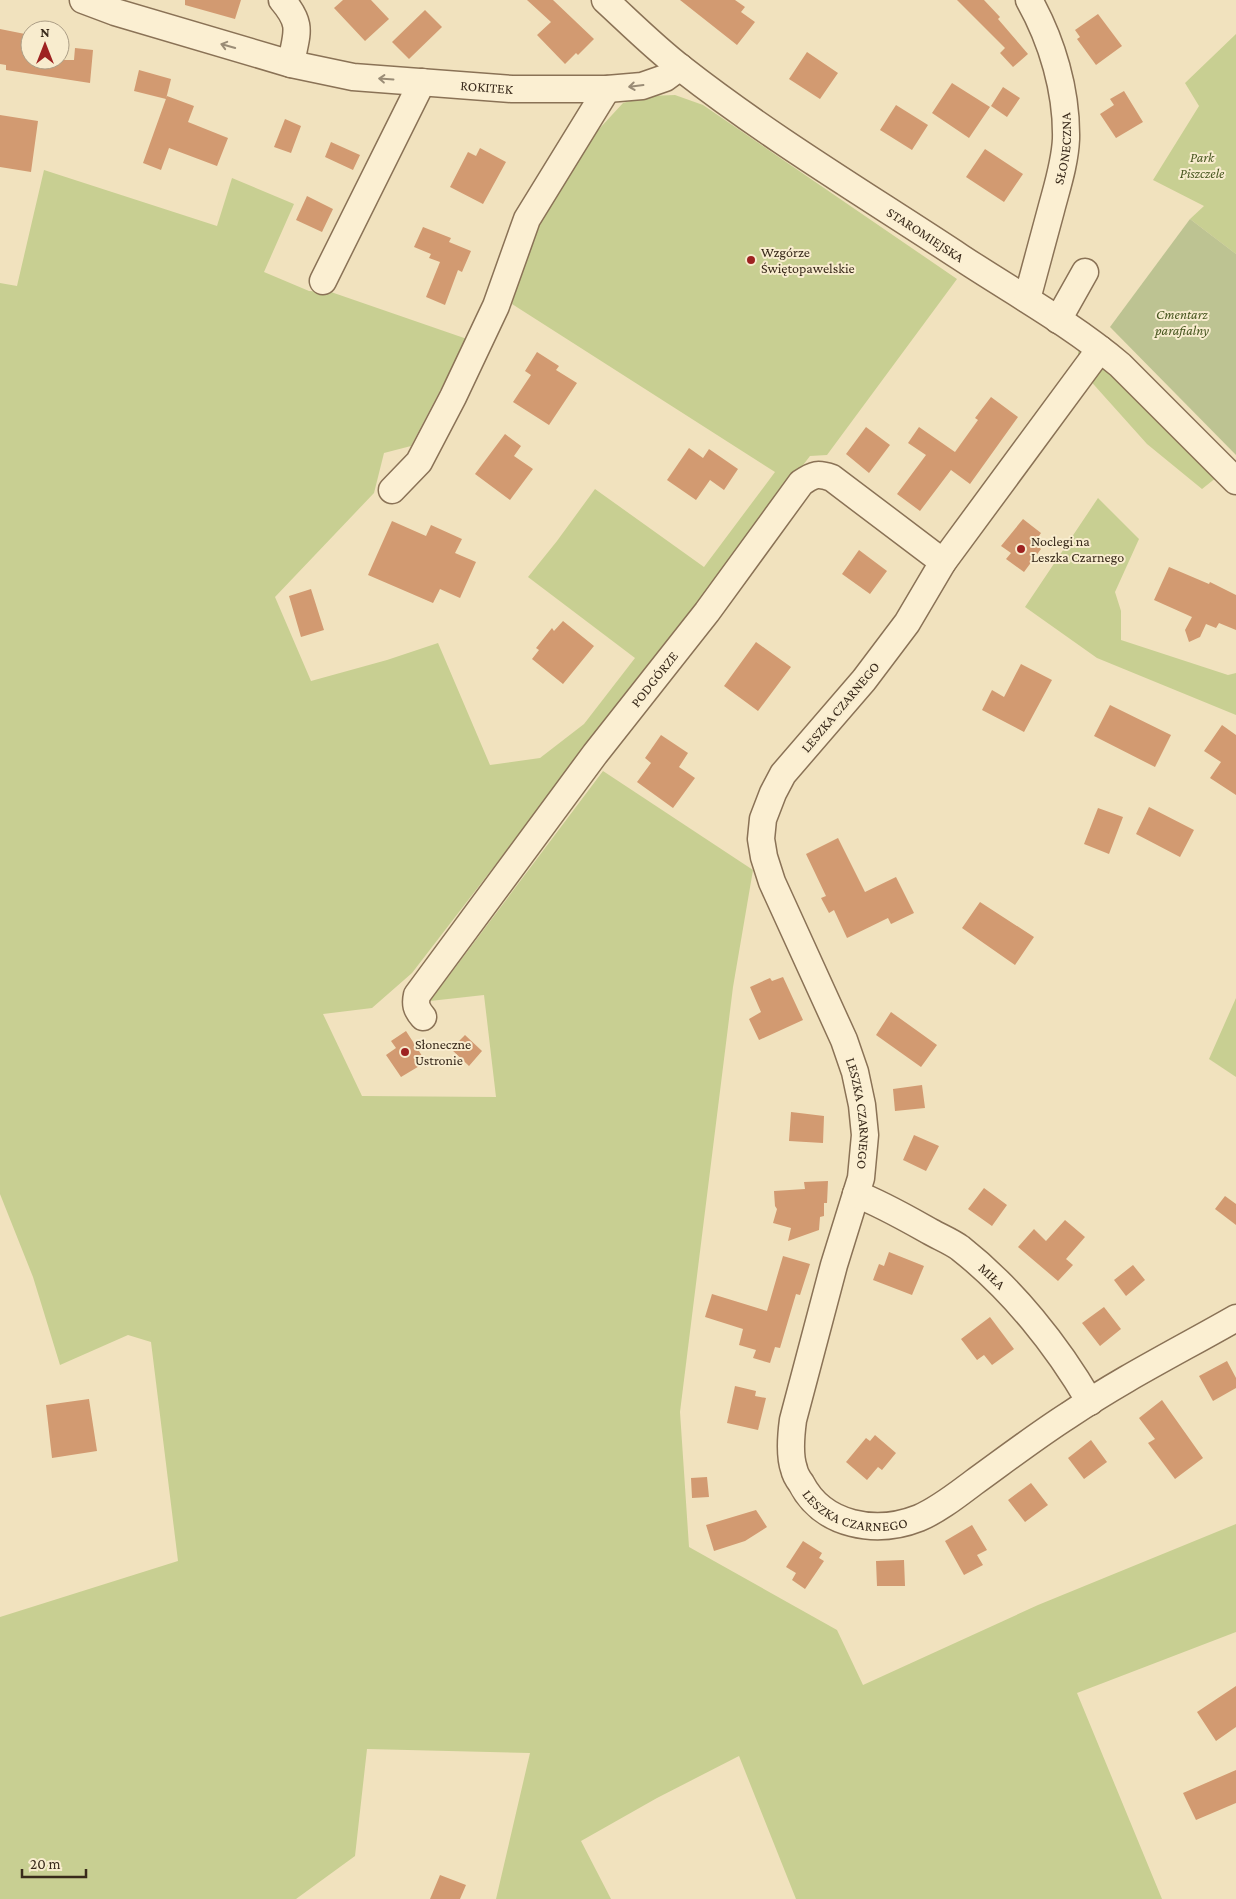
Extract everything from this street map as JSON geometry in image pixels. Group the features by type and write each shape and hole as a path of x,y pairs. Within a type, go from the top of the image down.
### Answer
{"street":[{"name":"ROKITEK","path":"83,0 124,15 291,64 353,77 512,89 607,89 642,86 665,78 680,67"},
{"path":"282,0 294,14 297,25 291,64"},
{"name":"STAROMIEJSKA","path":"605,0 680,67 752,121 1100,348 1120,365 1236,481"},
{"name":"SŁONECZNA","path":"1027,299 1061,172 1066,139 1064,108 1056,63 1042,24 1029,0"},
{"path":"323,282 422,82"},
{"path":"392,490 419,462 453,397 496,306 527,219 607,89"},
{"path":"1058,320 1085,272"},
{"name":"LESZKA CZARNEGO","path":"1100,348 943,562 907,623 864,680 783,774 763,819 761,839 764,857 772,882 844,1040 855,1072 862,1105 865,1135 860,1178 856,1194 793,1420 790,1435 794,1469 804,1490 816,1505 832,1516 848,1523 869,1527 897,1524 920,1518 954,1497 1068,1415 1236,1318"},
{"name":"PODGÓRZE","path":"423,1017 417,1011 415,1003 417,995 595,754 707,612 801,483 811,476 821,474 832,478 943,562"},
{"name":"MIŁA","path":"856,1194 878,1203 959,1248 995,1281 1038,1327 1079,1383 1090,1402"}],"green space":[{"name":"Park Piszczele","path":"1236,34 1236,254 1190,219 1204,206 1153,180 1199,106 1185,83"},
{"path":"675,95 703,105 957,279 827,455 810,456 412,973 372,1008 323,1014 362,1096 496,1097 484,995 430,1001 603,771 753,870 733,987 680,1412 689,1547 837,1630 863,1685 1038,1605 1236,1524 1236,1632 1077,1693 1162,1899 796,1899 739,1756 657,1798 581,1841 611,1899 496,1899 530,1753 367,1749 355,1856 296,1899 0,1899 0,1617 178,1561 151,1342 128,1335 60,1365 33,1277 0,1194 0,283 17,286 44,170 217,226 232,178 294,204 264,272 309,291 331,292 467,339 411,446 384,453 374,493 275,597 311,681 387,660 438,643 490,765 540,758 584,724 635,658 528,577 595,489 704,567 775,472 512,304 537,223 588,141 623,103 648,96"},
{"name":"Cmentarz parafialny","path":"1190,219 1236,254 1236,455 1110,327"},
{"path":"1078,351 1109,373 1217,477 1202,489 1147,444 1078,367"},
{"path":"1098,498 1139,539 1115,592 1121,611 1121,640 1228,675 1236,673 1236,715 1097,658 1025,607"},
{"path":"1236,998 1236,1077 1209,1059"}],"building":[{"path":"185,0 241,0 235,19 185,5"},
{"path":"343,0 371,0 389,19 365,41 334,8"},
{"path":"527,0 553,0 594,39 578,55 576,53 565,64 537,35 551,22"},
{"path":"680,0 735,0 745,7 741,12 755,22 737,45"},
{"path":"957,0 984,0 1000,17 998,19 1028,54 1013,67 1000,53 1005,48"},
{"path":"425,10 442,27 409,59 392,42"},
{"path":"1098,14 1122,46 1096,65 1077,39 1080,37 1075,30"},
{"path":"0,29 20,33 20,70 70,70 70,60 74,60 75,48 93,50 90,83 6,70 6,65 0,64"},
{"path":"807,52 838,73 820,99 789,79"},
{"path":"139,70 171,79 166,99 134,91"},
{"path":"952,83 990,107 969,138 932,113"},
{"path":"1003,87 1020,98 1007,117 991,106"},
{"path":"1124,91 1143,122 1116,138 1100,114 1114,105 1110,99"},
{"path":"167,96 194,106 188,122 228,138 217,166 169,148 161,170 143,163"},
{"path":"896,105 928,125 912,150 880,130"},
{"path":"0,115 38,121 31,172 0,167"},
{"path":"285,119 301,126 291,153 274,147"},
{"path":"331,142 360,155 353,170 325,157"},
{"path":"480,148 506,162 483,204 450,187 468,152 476,156"},
{"path":"985,149 1023,174 1004,202 966,177"},
{"path":"307,196 333,209 322,232 296,220"},
{"path":"423,227 451,238 449,242 471,251 462,272 458,270 445,305 426,297 440,262 429,258 431,254 414,247"},
{"path":"537,352 559,366 556,370 577,383 549,425 513,402 531,375 525,371"},
{"path":"991,397 1018,417 970,484 951,470 920,511 897,494 926,455 908,443 919,427 955,452 978,420 975,418"},
{"path":"866,427 890,445 869,473 846,454"},
{"path":"505,434 521,446 514,456 533,469 510,500 475,474"},
{"path":"689,448 703,458 709,449 738,469 724,490 710,480 696,500 667,480"},
{"path":"1023,519 1041,533 1034,543 1041,549 1024,572 1006,559 1011,553 1001,546"},
{"path":"392,521 426,536 431,525 462,539 455,553 476,562 460,598 440,589 433,603 368,575"},
{"path":"859,550 887,571 870,594 842,574"},
{"path":"1169,567 1209,584 1210,582 1236,595 1236,630 1219,623 1216,628 1206,624 1200,637 1189,642 1185,630 1192,617 1154,600"},
{"path":"311,589 324,630 301,637 289,596"},
{"path":"563,621 594,646 563,684 532,659 539,650 536,648 552,628 554,631"},
{"path":"756,642 791,667 758,711 724,686"},
{"path":"1021,664 1052,680 1024,732 982,710 992,690 1004,697"},
{"path":"1110,705 1171,735 1155,767 1094,736"},
{"path":"1222,725 1236,735 1236,795 1210,778 1221,762 1204,751"},
{"path":"661,735 688,753 679,767 695,778 673,808 637,782 651,763 645,758"},
{"path":"1149,807 1194,830 1180,857 1136,834"},
{"path":"1098,808 1123,817 1109,854 1084,844"},
{"path":"838,838 865,892 896,877 914,913 891,924 888,918 847,938 834,910 829,913 821,898 826,896 806,854"},
{"path":"980,902 1034,937 1015,965 962,928"},
{"path":"783,977 803,1020 759,1040 749,1019 761,1012 750,987 770,978 772,981"},
{"path":"891,1012 937,1045 921,1067 876,1035"},
{"name":"Słoneczne Ustronie","path":"406,1031 426,1062 401,1077 386,1055 396,1048 391,1041"},
{"path":"465,1035 482,1051 469,1066 451,1049"},
{"path":"922,1085 925,1108 895,1111 893,1089"},
{"path":"791,1112 824,1116 823,1143 789,1141"},
{"path":"914,1135 939,1146 926,1171 903,1160"},
{"path":"828,1181 827,1203 824,1203 824,1216 820,1217 819,1230 788,1241 791,1228 773,1223 777,1209 774,1191 805,1189 804,1182"},
{"path":"984,1188 1007,1205 992,1226 968,1209"},
{"path":"1225,1196 1236,1204 1236,1225 1215,1209"},
{"path":"1065,1220 1085,1237 1066,1259 1073,1265 1058,1281 1018,1247 1034,1229 1046,1241"},
{"path":"889,1252 924,1266 912,1295 873,1280 879,1264 884,1266"},
{"path":"783,1256 810,1264 800,1295 796,1294 780,1348 775,1347 770,1363 753,1358 756,1350 739,1345 743,1329 705,1317 712,1294 767,1311"},
{"path":"1133,1265 1145,1280 1126,1296 1114,1280"},
{"path":"1104,1307 1121,1329 1100,1346 1082,1323"},
{"path":"990,1317 1014,1349 992,1365 984,1355 977,1360 961,1339"},
{"path":"1227,1361 1236,1378 1236,1388 1213,1401 1199,1376"},
{"path":"735,1386 756,1391 755,1396 766,1398 758,1430 727,1423"},
{"path":"89,1399 97,1451 52,1458 46,1405"},
{"path":"1162,1400 1203,1458 1175,1479 1148,1443 1155,1439 1139,1418"},
{"path":"875,1435 896,1453 882,1470 878,1467 867,1480 846,1462 866,1438 870,1441"},
{"path":"1091,1440 1107,1462 1084,1479 1068,1458"},
{"path":"707,1477 709,1497 692,1498 691,1478"},
{"path":"1031,1483 1048,1505 1025,1522 1008,1500"},
{"path":"756,1510 767,1527 745,1541 714,1551 706,1525"},
{"path":"972,1525 987,1550 977,1555 983,1565 964,1575 945,1541"},
{"path":"803,1541 822,1553 819,1558 824,1561 805,1589 792,1580 796,1573 786,1567"},
{"path":"904,1560 905,1586 877,1586 876,1561"},
{"path":"1236,1686 1236,1727 1216,1741 1197,1712"},
{"path":"1236,1770 1236,1803 1196,1820 1183,1793"},
{"path":"440,1875 466,1885 460,1899 430,1899"}],"place":[{"name":"Wzgórze Świętopawelskie","path":"751,260"},
{"name":"Noclegi na Leszka Czarnego","path":"1021,549"},
{"name":"Słoneczne Ustronie","path":"405,1052"}]}
